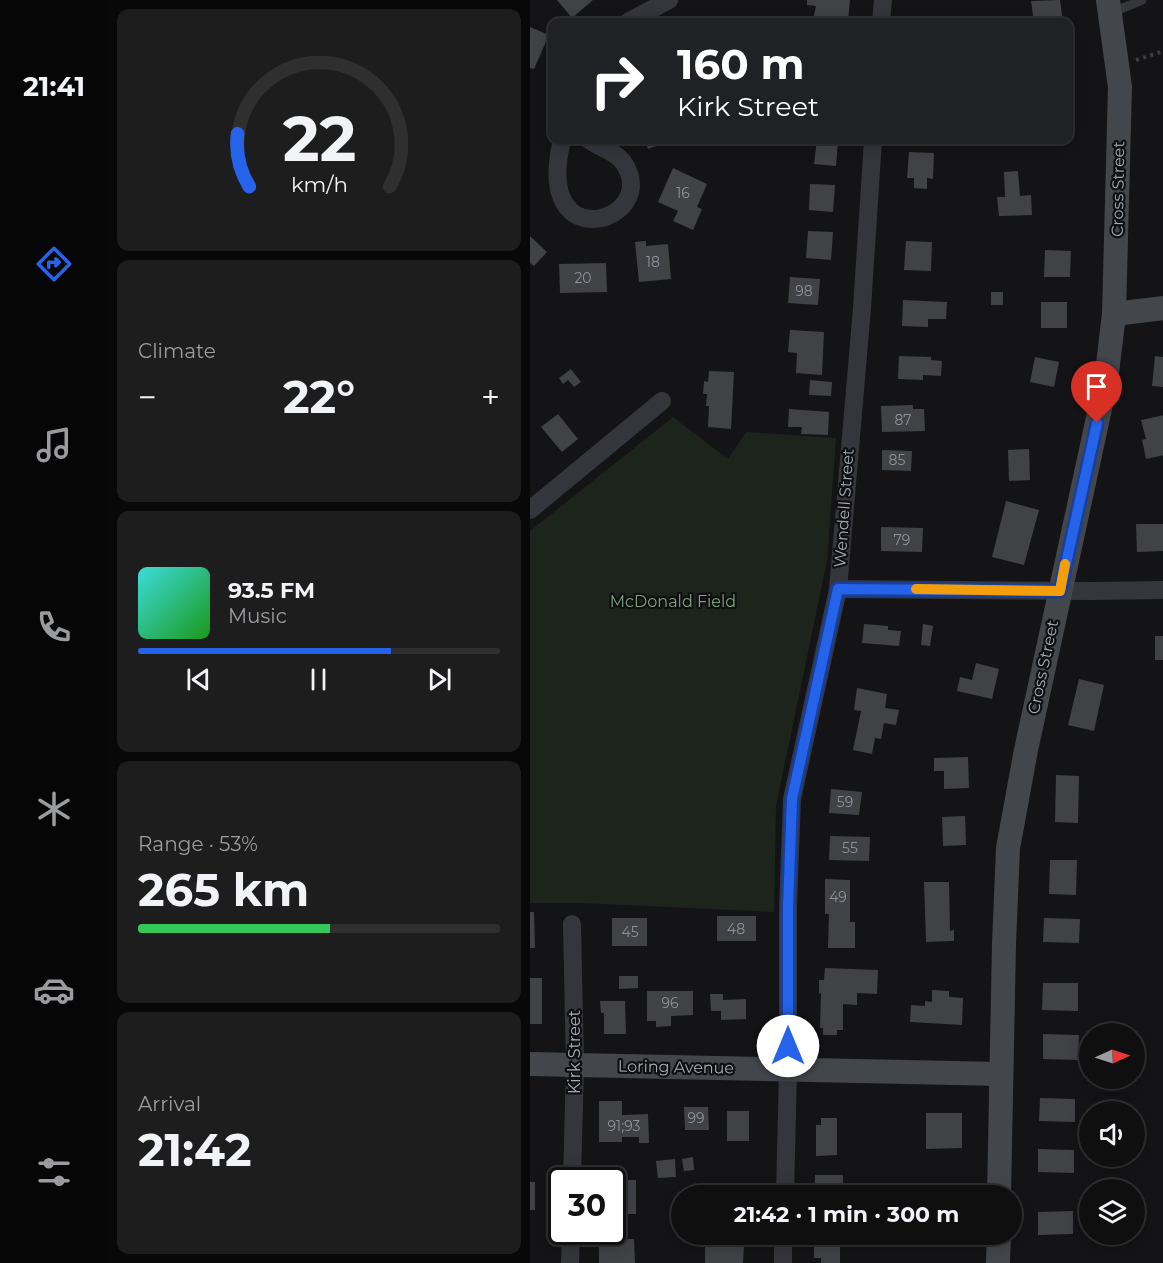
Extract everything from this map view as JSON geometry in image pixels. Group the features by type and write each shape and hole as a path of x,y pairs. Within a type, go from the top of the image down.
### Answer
{"street":[{"path":"635,18 669,0"},
{"path":"881,18 883,0"},
{"name":"Cross Street","path":"1000,1185 1008,848 1025,750 1106,381 1114,314 1120,87 1109,6"},
{"path":"563,144 558,182 559,194 564,204 572,212 582,218 593,220 604,219 623,206 630,184 628,172 622,161 596,144"},
{"name":"Wendell Street","path":"785,1185 788,907 792,799 838,589 862,308 872,144"},
{"path":"1114,314 1163,308"},
{"path":"530,510 662,401"},
{"path":"838,589 1163,590"},
{"name":"Kirk Street","path":"572,924 575,1066 572,1167"},
{"name":"Loring Avenue","path":"530,1064 1001,1074"},
{"path":"570,1263 571,1245"},
{"path":"783,1245 783,1263"},
{"path":"998,1263 999,1245"}],"lane":[{"path":"1109,6 1142,0"}],"path":[{"path":"1118,63 1142,59 1163,51"}],"green space":[{"name":"McDonald Field","path":"673,417 728,459 746,432 836,438 827,561 776,806 774,912 582,903 530,903 530,531"}],"building":[{"path":"557,0 593,0 572,18"},
{"path":"807,0 850,0 848,18 814,16 816,6 807,5"},
{"path":"1060,0 1062,18 1033,18 1031,1"},
{"path":"530,27 548,35 548,37 534,69 530,68"},
{"path":"646,144 662,144 648,149"},
{"path":"816,144 838,144 836,166 814,164"},
{"path":"909,152 934,153 933,179 927,178 927,189 914,188 914,178 907,178"},
{"path":"673,168 707,184 697,207 702,209 693,230 673,221 678,211 658,202"},
{"path":"1018,171 1020,196 1031,195 1032,215 999,216 997,197 1005,197 1004,172"},
{"path":"810,184 835,185 833,212 809,210"},
{"path":"808,231 833,232 831,260 806,258"},
{"path":"530,236 547,252 534,266 530,263"},
{"path":"646,241 646,246 668,244 671,279 639,282 635,242"},
{"path":"906,241 932,242 931,271 904,270"},
{"path":"1045,250 1071,251 1070,277 1044,277"},
{"path":"606,263 607,292 560,293 559,264"},
{"path":"790,277 820,279 818,305 788,303"},
{"path":"991,292 1003,292 1003,305 991,305"},
{"path":"903,300 947,302 946,319 928,319 928,327 902,326"},
{"path":"1041,302 1067,302 1067,328 1041,328"},
{"path":"790,330 824,332 822,375 796,373 797,353 788,352"},
{"path":"899,356 931,357 931,360 942,361 941,376 923,375 923,380 898,379"},
{"path":"1155,356 1164,357 1164,387 1152,386"},
{"path":"1035,357 1059,362 1054,387 1030,382"},
{"path":"571,369 581,382 574,387 568,380 563,384 559,378"},
{"path":"709,371 734,372 731,429 708,427 709,406 706,406 707,394 703,394 704,381 708,382"},
{"path":"810,380 832,382 831,396 809,395"},
{"path":"913,405 913,409 924,409 925,431 882,432 881,406"},
{"path":"789,409 829,412 828,435 801,434 802,427 788,427"},
{"path":"558,414 578,439 562,452 541,427"},
{"path":"1164,415 1164,455 1146,459 1142,440 1146,439 1141,420"},
{"path":"1029,449 1030,480 1009,481 1008,450"},
{"path":"882,450 912,451 911,471 882,470"},
{"path":"1006,501 1039,510 1024,565 992,557"},
{"path":"1136,524 1164,524 1164,551 1137,552"},
{"path":"881,527 923,528 922,552 881,551"},
{"path":"864,624 888,626 888,630 901,631 899,646 862,643"},
{"path":"923,624 933,626 930,646 921,645"},
{"path":"1155,636 1164,636 1164,660 1155,660"},
{"path":"976,663 999,669 992,699 957,691 960,677 972,680"},
{"path":"1079,679 1104,685 1094,731 1068,725"},
{"path":"857,688 887,694 885,708 899,710 896,725 884,723 881,739 875,738 872,754 853,750 861,711 854,710"},
{"path":"968,757 969,788 944,789 944,771 934,771 934,758"},
{"path":"1056,775 1079,776 1078,823 1055,822"},
{"path":"831,789 862,792 859,815 829,813"},
{"path":"965,816 966,845 943,846 942,817"},
{"path":"830,836 870,837 869,861 829,860"},
{"path":"1050,860 1077,860 1076,895 1049,894"},
{"path":"825,879 850,880 850,922 855,922 855,948 828,948 829,914 825,914"},
{"path":"924,882 949,882 950,931 954,930 954,941 926,942"},
{"path":"530,912 534,912 535,948 530,948"},
{"path":"717,916 756,916 756,941 717,941"},
{"path":"612,918 647,918 647,946 612,946"},
{"path":"1044,918 1080,919 1079,943 1043,942"},
{"path":"825,968 878,970 877,994 857,993 857,1005 843,1004 843,1030 837,1030 837,1035 823,1035 823,1028 820,1028 819,980 824,980"},
{"path":"619,976 638,976 638,988 619,989"},
{"path":"530,978 542,978 542,1024 530,1024"},
{"path":"1043,983 1078,983 1078,1011 1042,1010"},
{"path":"932,990 949,991 949,997 963,998 962,1025 910,1022 911,1005 925,1006 925,1001 932,1002"},
{"path":"647,991 693,991 693,1015 671,1016 671,1026 656,1027 656,1021 647,1021"},
{"path":"710,994 723,994 723,1000 746,999 746,1019 721,1020 721,1011 711,1011"},
{"path":"600,1001 625,1001 626,1034 604,1034 604,1013 601,1013"},
{"path":"1043,1034 1079,1035 1078,1060 1043,1059"},
{"path":"1040,1098 1075,1099 1075,1122 1039,1121"},
{"path":"599,1101 622,1101 622,1115 648,1114 649,1143 639,1143 639,1137 622,1137 622,1142 599,1142"},
{"path":"684,1107 708,1107 709,1130 685,1130"},
{"path":"727,1111 749,1111 749,1141 727,1141"},
{"path":"926,1113 962,1113 962,1148 926,1149"},
{"path":"821,1118 837,1118 837,1155 816,1156 816,1125 821,1125"},
{"path":"1038,1149 1074,1150 1074,1173 1038,1172"},
{"path":"693,1157 694,1170 684,1171 682,1159"},
{"path":"675,1159 676,1177 658,1178 656,1161"},
{"path":"815,1175 843,1175 843,1185 815,1185"},
{"path":"626,1180 636,1180 636,1214 626,1214"},
{"path":"530,1182 535,1182 535,1210 530,1210"},
{"path":"1073,1211 1073,1234 1038,1235 1038,1212"},
{"path":"626,1239 634,1239 635,1263 599,1263 599,1245 626,1245"},
{"path":"705,1245 744,1245 743,1263 705,1263"},
{"path":"814,1245 840,1245 840,1263 821,1263 821,1258 814,1258"}],"slow traffic":[{"path":"916,589 1060,591 1065,564"}],"route":[{"path":"788,1046 788,907 792,799 838,589 1060,591 1097,423"}]}
